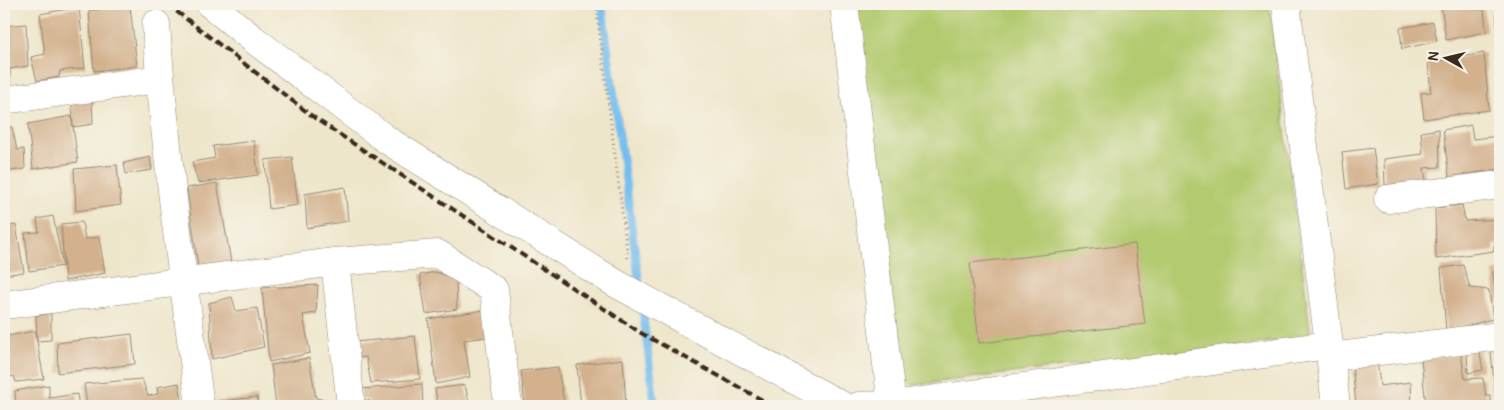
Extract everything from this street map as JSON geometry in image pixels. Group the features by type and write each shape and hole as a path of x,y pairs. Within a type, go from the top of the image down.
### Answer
{"street":[{"path":"210,4 253,39 387,140 615,283 843,406"},
{"path":"844,4 892,406"},
{"path":"1286,4 1336,406"},
{"path":"156,24 160,79 200,406"},
{"path":"4,100 160,79"},
{"path":"1388,198 1500,185"},
{"path":"4,305 335,262 438,254 494,290 508,406"},
{"path":"335,262 351,406"},
{"path":"859,406 892,406 1330,351 1500,336"}],"path":[{"path":"596,4 632,292"}],"green space":[{"path":"855,4 1269,4 1311,337 913,385 901,377"}],"building":[{"path":"1441,4 1469,4 1470,9 1484,9 1486,32 1446,40"},
{"path":"1496,4 1500,4 1500,26 1497,27"},
{"path":"130,6 137,66 94,71 89,11"},
{"path":"79,7 85,68 60,71 59,77 37,81 31,57 45,54 40,14"},
{"path":"1433,22 1437,41 1402,49 1400,28"},
{"path":"26,24 28,66 10,69 10,84 4,84 4,26"},
{"path":"1484,53 1489,110 1424,119 1421,93 1431,92 1428,63"},
{"path":"92,99 93,124 73,127 72,103"},
{"path":"71,116 78,162 33,169 28,124"},
{"path":"1471,125 1473,139 1500,136 1500,169 1449,177 1443,130"},
{"path":"12,127 17,150 24,149 25,169 4,172 4,128"},
{"path":"1439,129 1440,167 1424,168 1426,182 1385,185 1384,159 1423,154 1421,132"},
{"path":"254,141 258,175 198,183 192,162 215,158 213,146"},
{"path":"1373,148 1378,184 1346,189 1342,152"},
{"path":"150,157 152,170 126,174 124,163"},
{"path":"292,157 298,205 269,209 265,160"},
{"path":"117,165 121,205 76,211 74,169"},
{"path":"217,183 231,262 198,266 187,188"},
{"path":"345,187 348,221 307,228 305,194"},
{"path":"1462,205 1465,221 1500,219 1500,244 1494,245 1494,251 1436,259 1435,208"},
{"path":"53,216 63,266 29,271 25,233 39,232 37,219"},
{"path":"82,222 85,239 99,237 105,273 65,281 61,224"},
{"path":"16,225 24,272 4,275 4,227"},
{"path":"1135,244 1145,324 979,343 970,263"},
{"path":"1463,265 1470,288 1489,290 1493,319 1446,331 1441,268"},
{"path":"1500,270 1500,301 1496,302 1493,272"},
{"path":"435,272 456,278 457,309 426,314 420,275"},
{"path":"318,285 316,313 303,315 310,353 269,362 262,288"},
{"path":"232,297 236,311 257,308 264,347 212,359 209,303"},
{"path":"484,310 487,337 464,340 470,377 436,384 428,319"},
{"path":"51,313 51,340 37,341 36,316"},
{"path":"35,331 44,379 16,382 14,376 4,377 4,348 7,336"},
{"path":"132,334 135,364 58,373 57,343"},
{"path":"415,336 420,379 371,383 366,357 356,358 355,342"},
{"path":"1500,341 1500,402 1496,402 1490,342"},
{"path":"1479,349 1483,370 1468,373 1467,350"},
{"path":"1461,354 1465,379 1483,378 1486,396 1490,396 1492,405 1426,406 1421,359"},
{"path":"309,358 316,398 332,401 332,406 276,406 271,365"},
{"path":"623,359 626,406 581,406 577,365"},
{"path":"1377,360 1380,386 1411,382 1412,406 1356,406 1352,364"},
{"path":"558,367 564,403 578,403 579,406 525,406 521,371"},
{"path":"142,379 148,396 158,394 157,387 179,383 183,406 160,406 160,404 155,406 87,406 84,384"},
{"path":"422,384 423,406 372,406 370,401 361,399 361,389"},
{"path":"49,385 49,398 77,394 79,406 16,406 15,391"},
{"path":"465,385 470,406 438,406 435,389"},
{"path":"257,397 258,406 214,406 213,402"},
{"path":"1032,402 1033,406 1008,406 1008,405"},
{"path":"15,403 15,406 4,406 4,405"}],"waterway":[{"path":"602,4 640,289"},
{"path":"642,306 655,406"}],"railway":[{"path":"167,4 316,119 641,333 773,406"}]}
